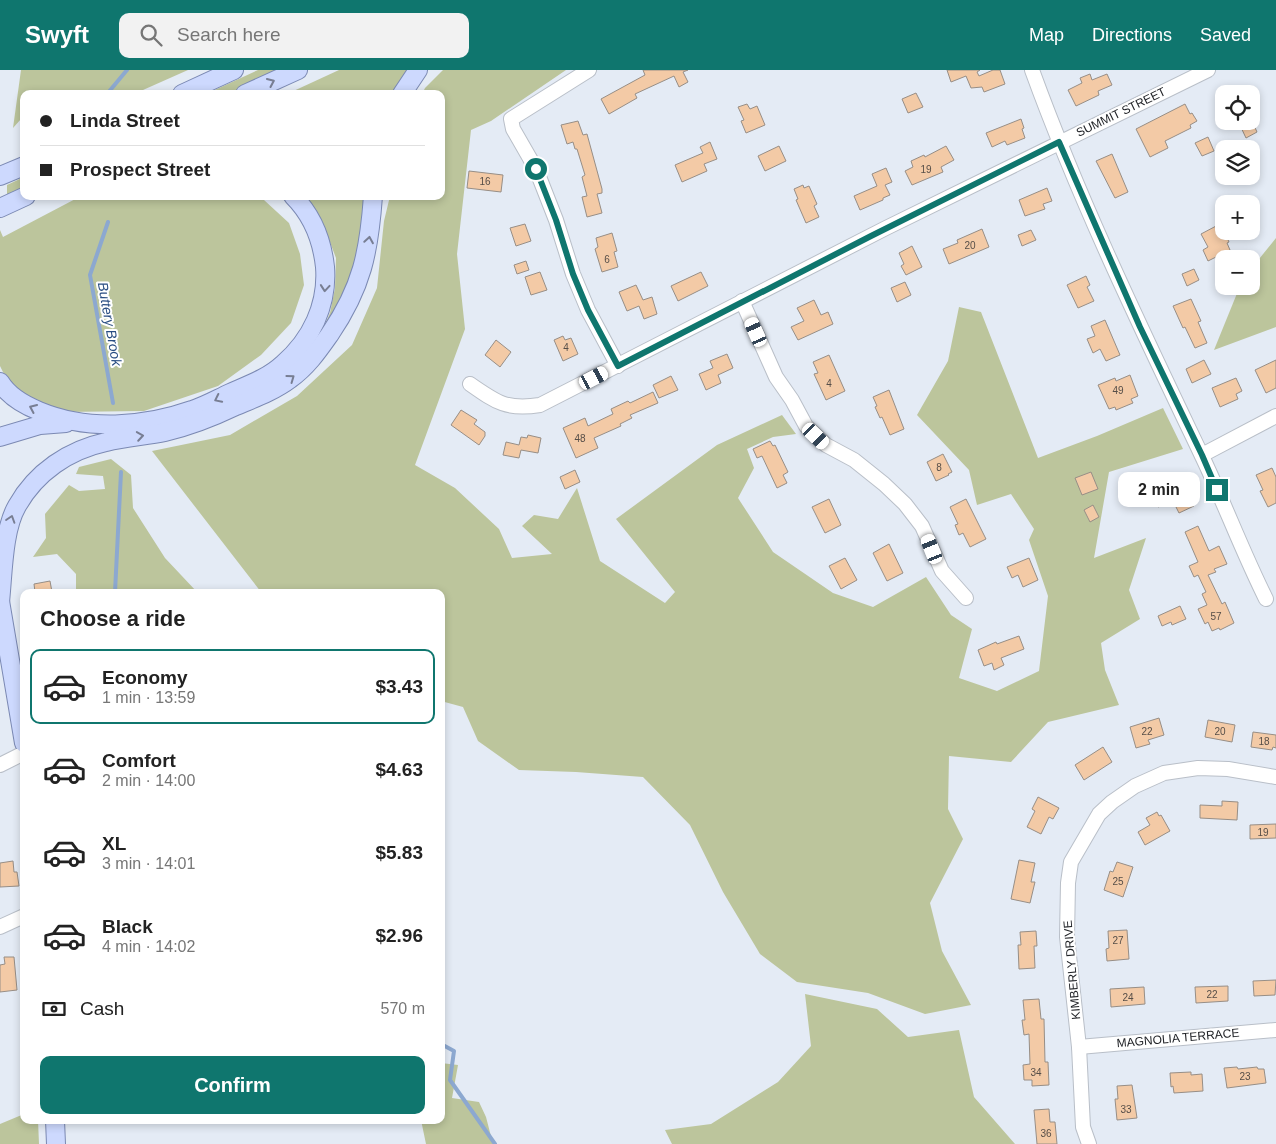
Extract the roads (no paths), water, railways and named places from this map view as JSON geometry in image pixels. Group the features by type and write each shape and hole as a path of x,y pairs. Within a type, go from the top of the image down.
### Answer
{"main road":[{"path":"191,90 234,70"},
{"path":"254,90 298,70"},
{"path":"405,90 418,70"},
{"path":"0,176 20,168"},
{"path":"0,208 20,199"},
{"path":"0,437 40,425 74,422 127,423 184,413 201,407 278,369 290,358 317,318 322,305 325,284 324,256 318,234 307,213 296,200"},
{"path":"20,720 0,602 2,573 11,518 18,504 29,488 57,462 77,451 99,444 168,431 202,422 264,395 297,374 312,360 339,321 355,293 367,250 373,200"},
{"path":"0,382 8,392 28,406 57,418 74,422"},
{"path":"55,1124 56,1144"}],"street":[{"path":"589,70 511,119 513,129 536,169 556,220 573,274 588,310 618,366"},
{"path":"1032,70 1059,142 1140,327 1202,455 1266,599"},
{"name":"SUMMIT STREET","path":"470,384 506,406 540,405 1059,142 1208,70"},
{"path":"742,301 776,377 792,400 806,426 826,445 854,460 905,504 922,526 942,572 966,598"},
{"path":"1202,455 1276,416"},
{"path":"0,765 20,756"},
{"name":"KIMBERLY DRIVE","path":"1089,1144 1083,1127 1079,1047 1067,937 1068,883 1071,862 1099,814 1135,786 1164,773 1198,768 1228,769 1276,777"},
{"path":"0,927 20,918"},
{"name":"MAGNOLIA TERRACE","path":"1079,1047 1276,1030"}],"waterway":[{"name":"Buttery Brook","path":"110,90 127,70"},
{"name":"Buttery Brook","path":"108,222 90,275 113,403"},
{"name":"Buttery Brook","path":"115,589 121,472"},
{"name":"Buttery Brook","path":"445,1046 454,1051 450,1080 495,1144"}]}
